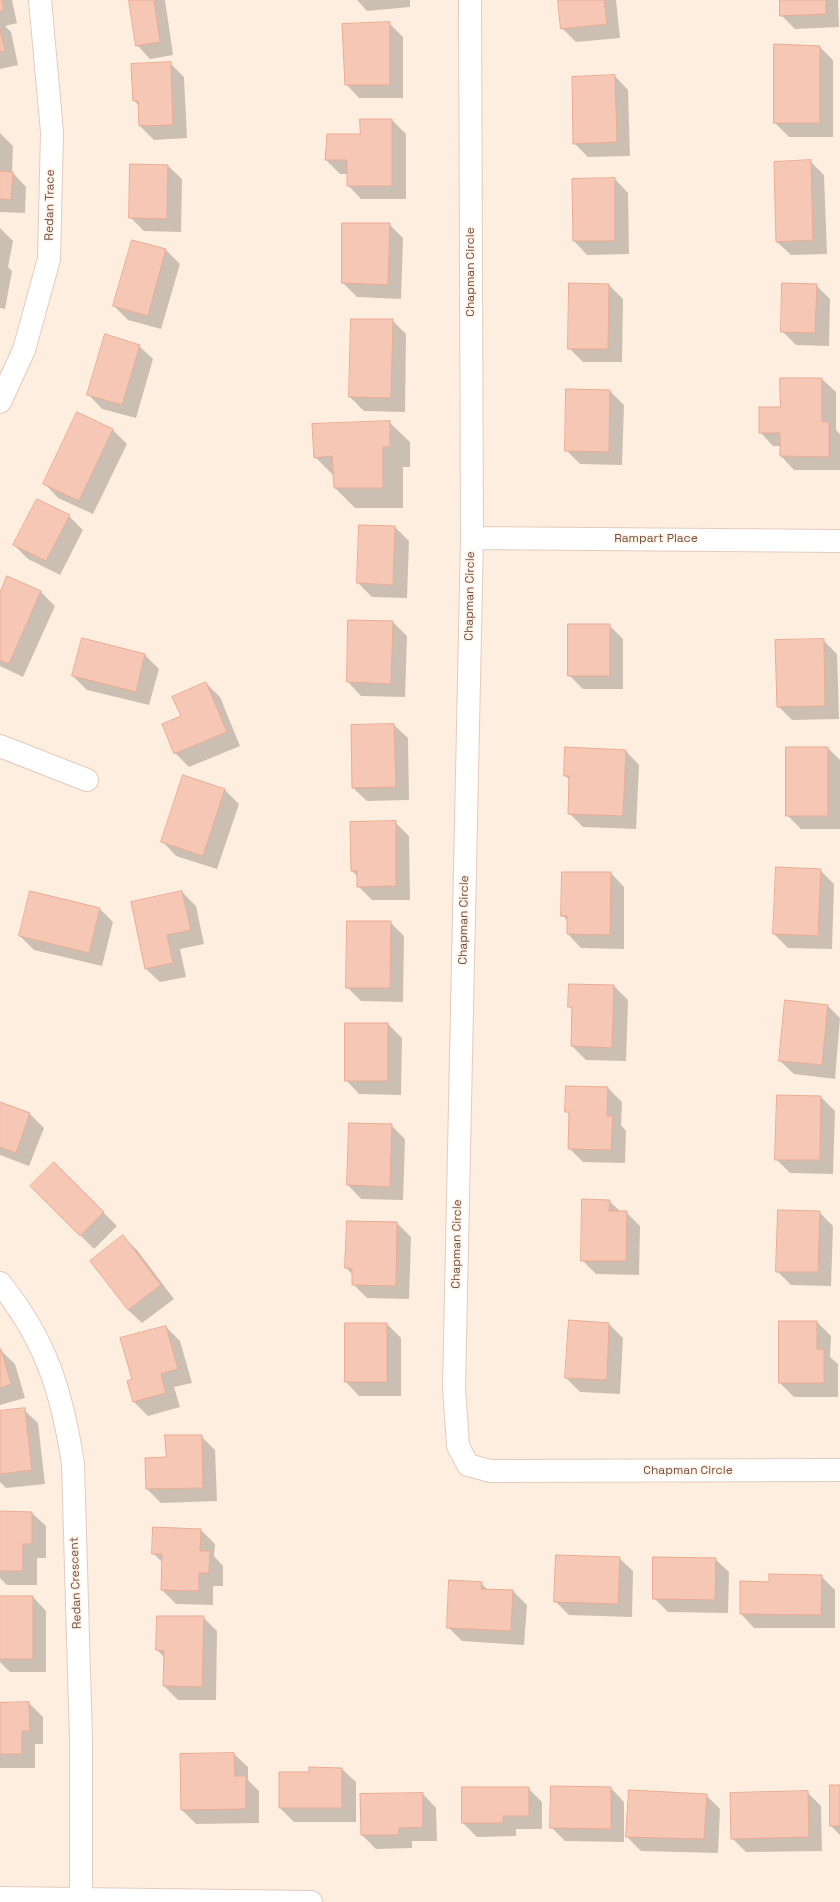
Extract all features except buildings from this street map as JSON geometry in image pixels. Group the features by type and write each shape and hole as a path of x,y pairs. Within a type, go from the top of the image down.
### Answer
{"street":[{"name":"Redan Trace","path":"0,402 24,350 49,260 52,132 40,0"},
{"name":"Chapman Circle","path":"470,0 472,538 454,1387 458,1446 468,1465 490,1471 840,1470"},
{"name":"Rampart Place","path":"472,538 840,541"},
{"path":"0,746 87,780"},
{"name":"Redan Crescent","path":"0,1283 15,1302 37,1339 55,1379 66,1421 73,1464 81,1741 81,1900"},
{"path":"0,1898 311,1902"}]}
